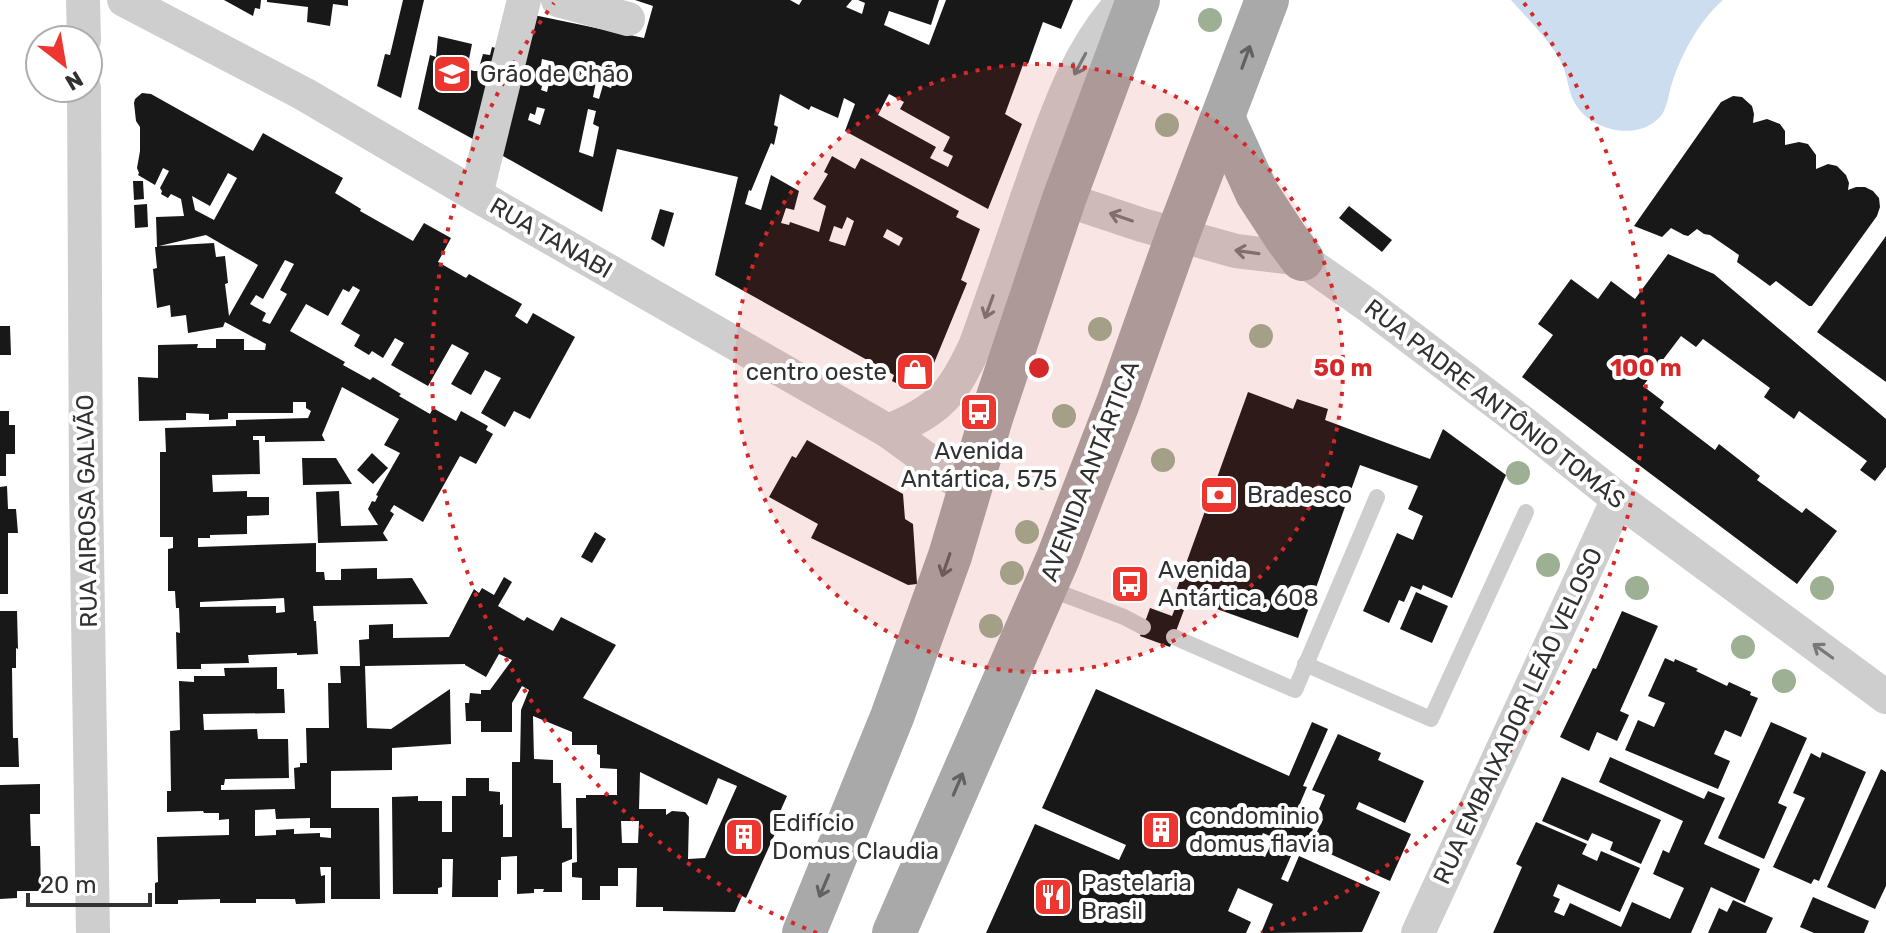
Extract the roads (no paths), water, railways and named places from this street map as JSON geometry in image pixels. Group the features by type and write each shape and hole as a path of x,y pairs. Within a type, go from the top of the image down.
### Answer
{"main road":[{"path":"804,933 892,717 950,556 991,418 1064,199 1138,0"},
{"name":"AVENIDA ANTÁRTICA","path":"894,933 1045,588 1118,403 1267,0"},
{"path":"1223,118 1257,193 1302,259"}],"street":[{"path":"83,0 84,24"},
{"name":"RUA TANABI","path":"124,0 304,94 888,431 969,490"},
{"path":"476,195 524,0"},
{"path":"558,0 628,19"},
{"path":"888,431 912,421 941,401 961,377 976,344 1058,109 1094,37 1124,0"},
{"name":"RUA AIROSA GALVÃO","path":"84,104 93,933"},
{"name":"RUA PADRE ANTÔNIO TOMÁS","path":"1064,199 1236,251 1302,259 1369,306 1618,499 1886,697"},
{"name":"RUA EMBAIXADOR LEÃO VELOSO","path":"1418,933 1618,499"}],"lane":[{"path":"1174,637 1295,690 1377,497"},
{"path":"1305,664 1431,719 1526,512"},
{"path":"1045,588 1143,627"}],"water":[{"path":"1511,0 1723,0 1706,18 1686,49 1663,113 1651,124 1629,131 1606,127 1578,108 1557,54"}],"place":[{"name":"Grão de Chão","path":"452,74"},
{"name":"centro oeste","path":"915,372"},
{"name":"Avenida Antártica, 575","path":"979,412"},
{"name":"Bradesco","path":"1219,495"},
{"name":"Avenida Antártica, 608","path":"1130,584"},
{"name":"condominio domus flavia","path":"1161,830"},
{"name":"Edifício Domus Claudia","path":"744,837"},
{"name":"Pastelaria Brasil","path":"1053,897"}]}
